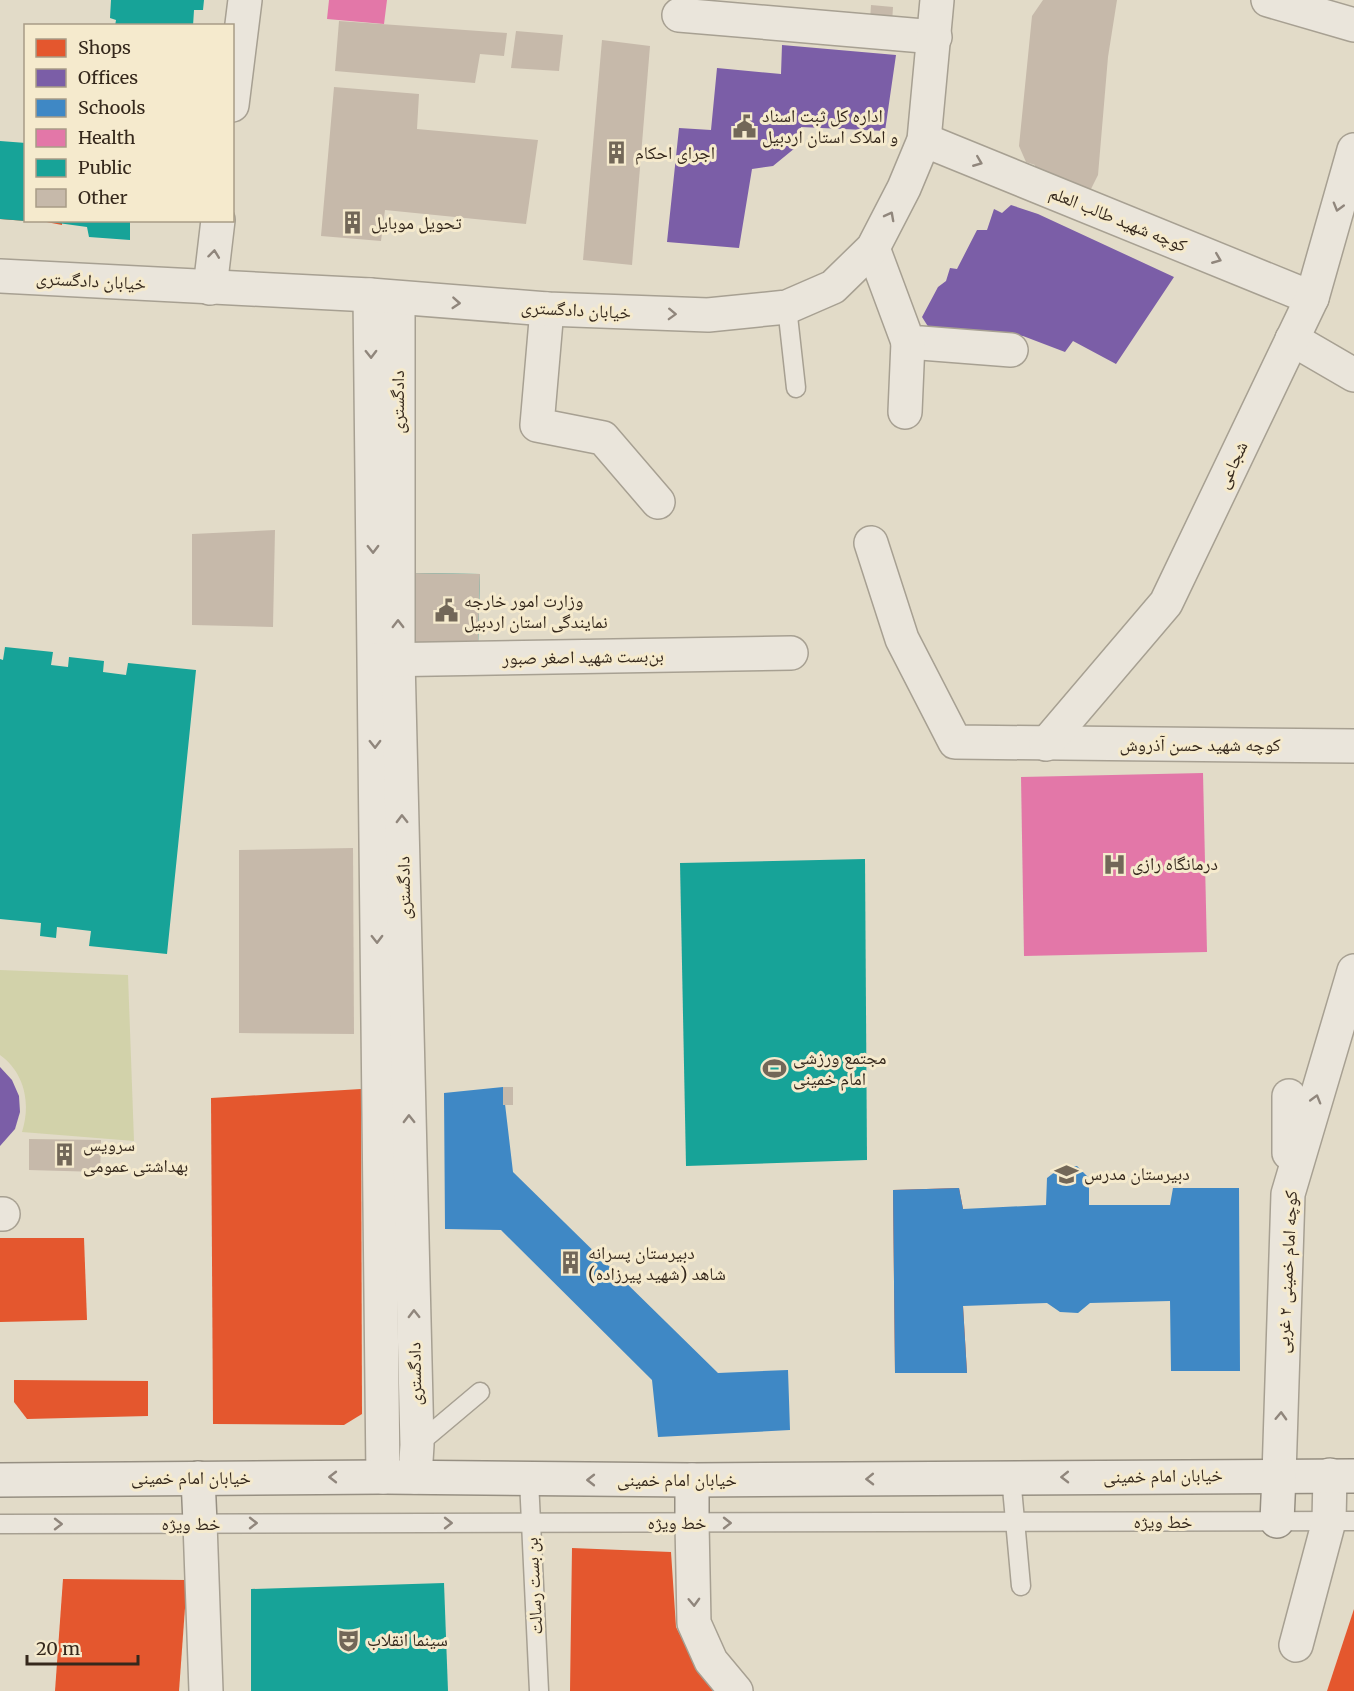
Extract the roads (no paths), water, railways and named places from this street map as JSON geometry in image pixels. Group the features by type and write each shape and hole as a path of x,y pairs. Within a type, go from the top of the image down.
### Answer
{"street":[{"path":"234,89 245,0"},
{"name":"خیابان دادگستری","path":"0,276 384,297 547,309 708,315 787,307 834,287 873,248 904,188 924,140 938,0"},
{"path":"1268,0 1354,25"},
{"path":"679,15 935,37"},
{"name":"کوچه شهید طالب العلم","path":"924,140 1312,298"},
{"name":"شجاعی","path":"1047,744 1166,603 1312,298 1354,150"},
{"path":"210,288 219,222"},
{"path":"873,248 908,342 905,412"},
{"name":"دادگستری","path":"384,297 386,660 394,1078 417,1445 399,1477"},
{"path":"547,309 537,425 603,438 658,502"},
{"path":"1292,339 1354,375"},
{"path":"908,342 1011,350"},
{"name":"کوچه شهید حسن آذروش","path":"871,543 902,639 955,742 1354,747"},
{"name":"بن‌بست شهید اصغر صبور","path":"386,660 791,653"},
{"name":"کوچه امام خمینی ۲ غربی","path":"1277,1521 1288,1194 1354,971"},
{"path":"394,1078 399,1477"},
{"path":"1288,1194 1290,1095"},
{"name":"خیابان امام خمینی","path":"0,1480 399,1477 692,1480 1279,1474 1342,1476"},
{"path":"1296,1645 1342,1521 1342,1476"},
{"path":"198,1478 206,1691"},
{"path":"692,1480 694,1623 711,1661 736,1691"}],"lane":[{"path":"787,307 796,388"},
{"path":"417,1445 480,1392"},
{"path":"1011,1477 1021,1586"},
{"name":"بن بست رسالت","path":"529,1480 539,1691"},
{"name":"خط ویژه","path":"0,1524 1342,1521"}],"place":[{"name":"اداره کل ثبت اسناد و املاک استان اردبیل","path":"744,126"},
{"name":"اجرای احکام","path":"617,153"},
{"name":"تحویل موبایل","path":"353,223"},
{"name":"وزارت امور خارجه نمایندگی استان اردبیل","path":"446,611"},
{"name":"درمانگاه رازی","path":"1114,864"},
{"name":"مجتمع ورزشی امام خمینی","path":"775,1068"},
{"name":"سرویس بهداشتی عمومی","path":"65,1155"},
{"name":"دبیرستان مدرس","path":"1066,1174"},
{"name":"دبیرستان پسرانه شاهد (شهید پیرزاده)","path":"570,1263"},
{"name":"سینما انقلاب","path":"349,1640"}]}
